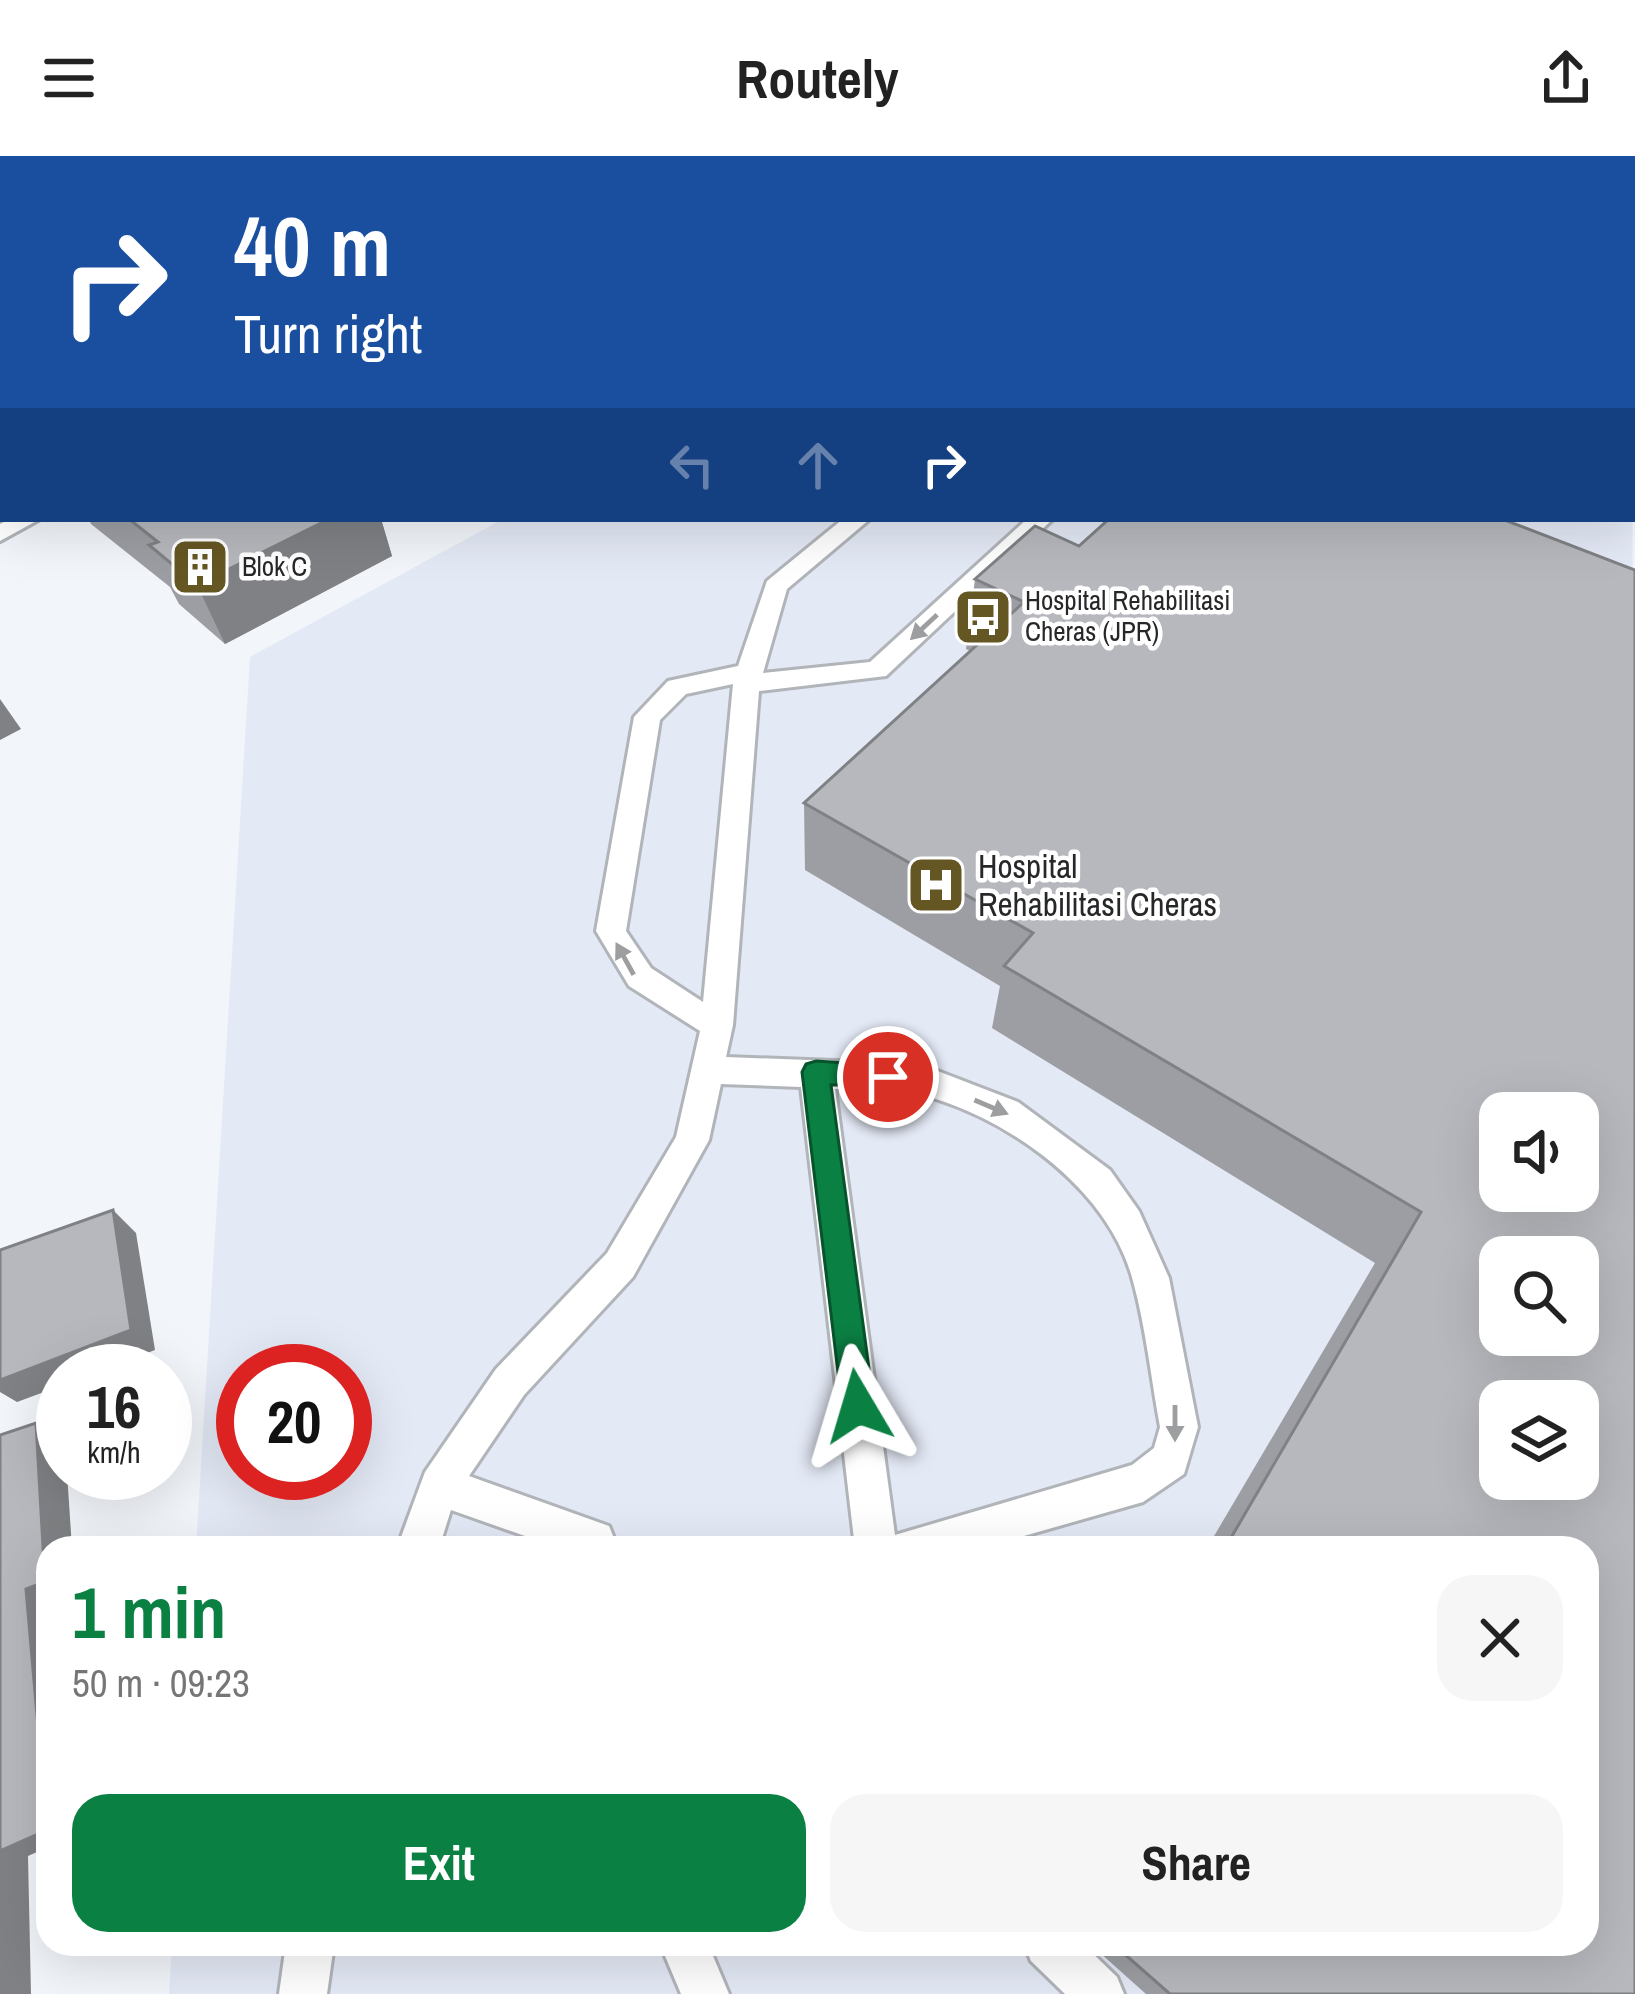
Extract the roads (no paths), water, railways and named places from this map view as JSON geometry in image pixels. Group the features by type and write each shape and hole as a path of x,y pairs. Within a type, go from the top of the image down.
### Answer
{"lane":[{"path":"422,1536 439,1486 510,1382 620,1265 692,1141 718,1025 748,678 776,586 854,522"},
{"path":"718,1025 637,980 619,956 611,931 647,716 677,687 877,670 1038,522"},
{"path":"711,1070 816,1072 935,1084 1006,1112 1098,1181 1126,1222 1151,1278 1180,1427 1170,1460 1143,1482 952,1536"},
{"path":"816,1072 874,1536"},
{"path":"439,1486 583,1536"},
{"path":"303,1994 308,1956"},
{"path":"689,1956 705,1994"},
{"path":"1060,1956 1100,1994"}],"place":[{"name":"Blok C","path":"200,567"},
{"name":"Hospital Rehabilitasi Cheras (JPR)","path":"983,617"},
{"name":"Hospital Rehabilitasi Cheras","path":"936,885"}]}
